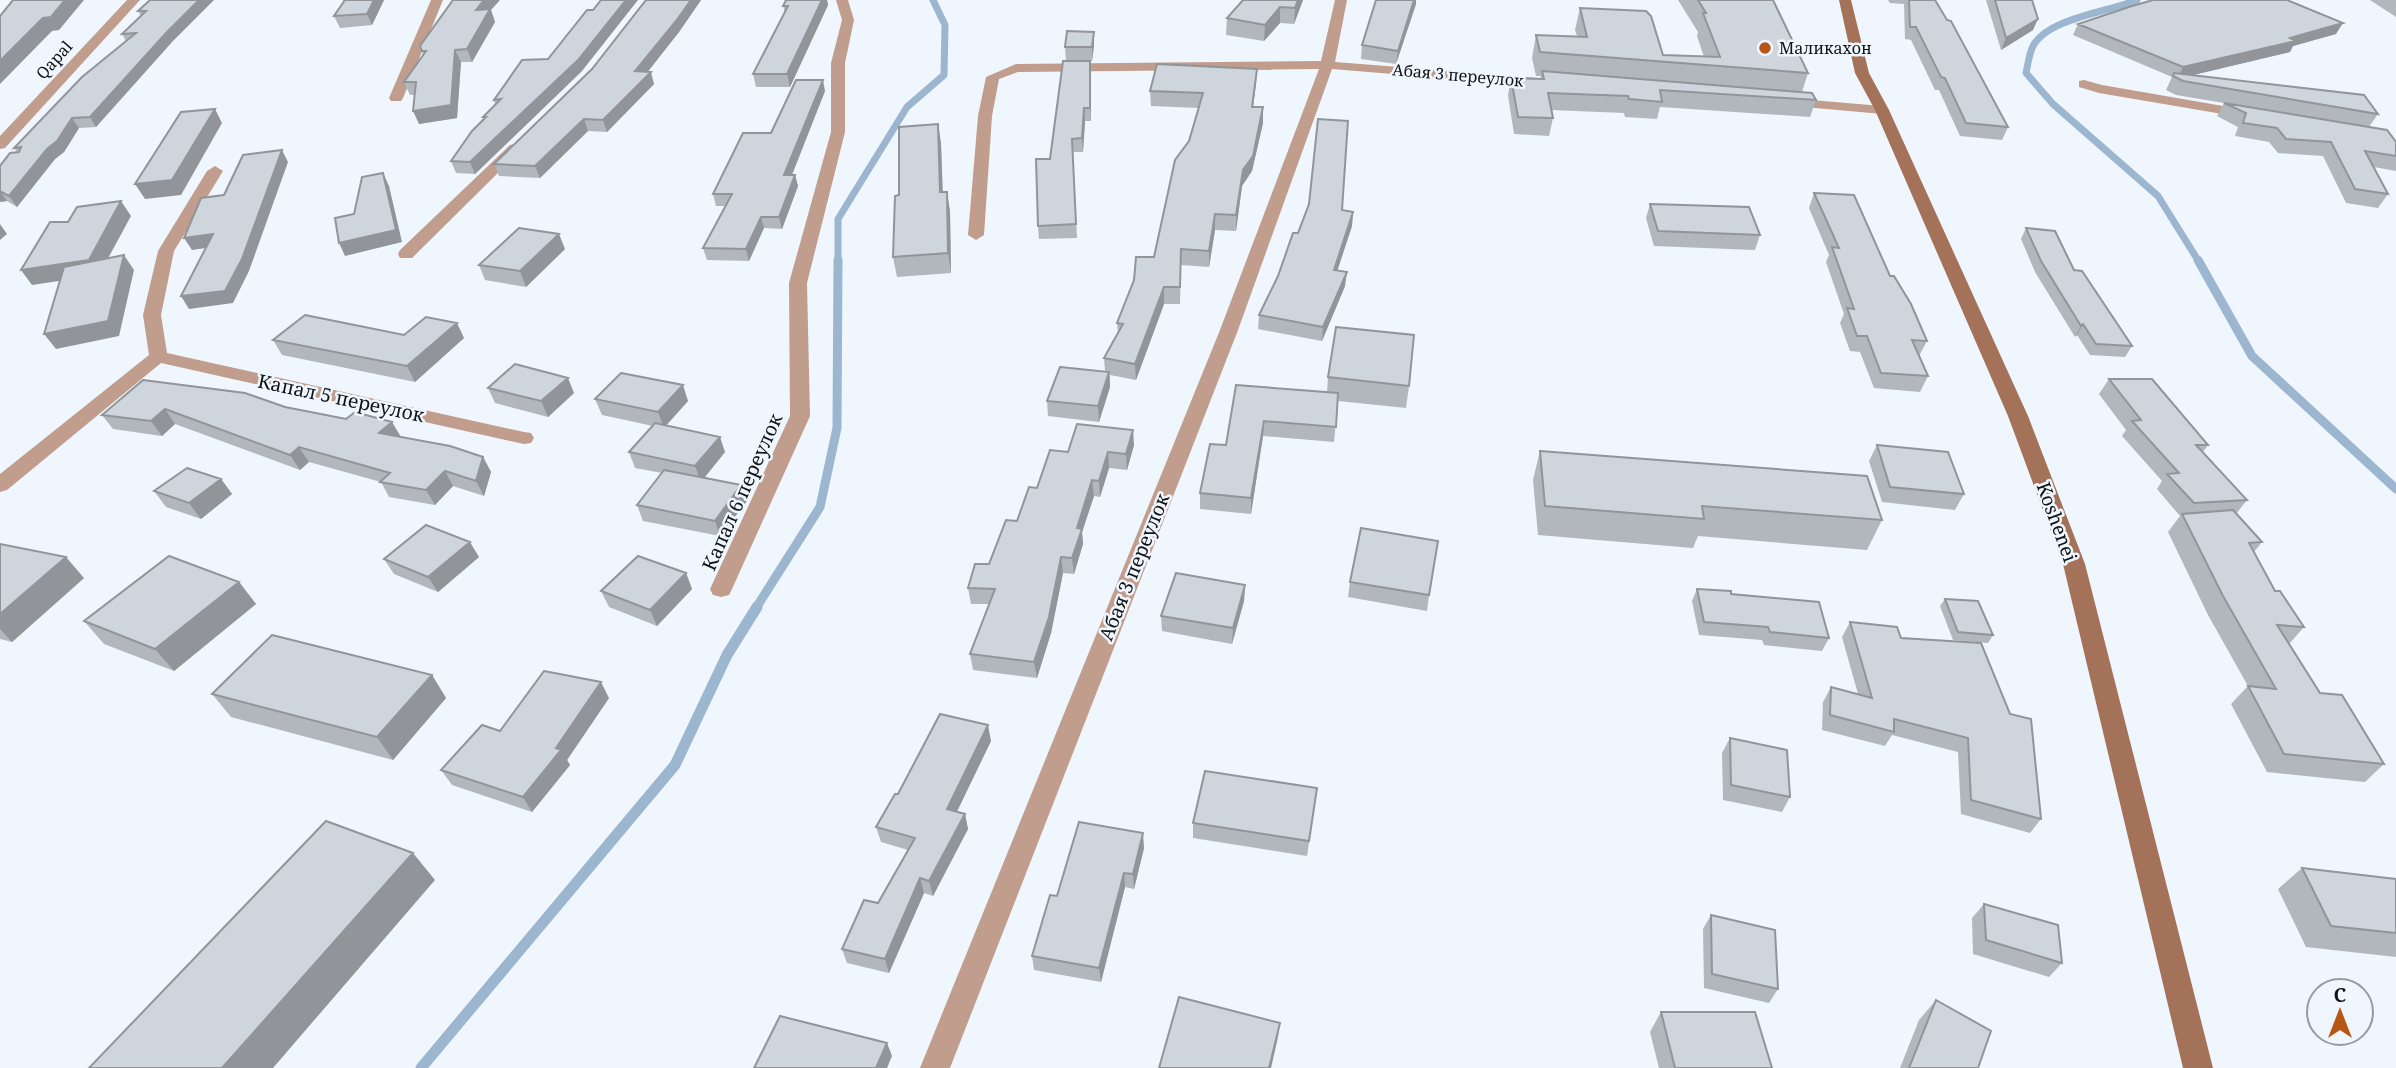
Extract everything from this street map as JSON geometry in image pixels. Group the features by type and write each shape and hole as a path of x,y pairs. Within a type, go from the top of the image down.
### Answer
{"main road":[{"name":"Koshenei","path":"1845,0 1862,73 1882,110 2018,416 2074,564 2198,1068"}],"street":[{"name":"Qapal","path":"0,145 134,0"},
{"path":"397,98 437,0"},
{"name":"Капал 6 переулок","path":"721,589 800,416 797,283 838,132 838,63 848,20 842,0"},
{"name":"Абая 3 переулок","path":"935,1068 1229,330 1327,65 1341,0"},
{"name":"Абая 3 переулок","path":"976,235 985,116 993,77 1003,71 1038,67 1327,65 1549,82"},
{"path":"2084,83 2099,89 2261,117"},
{"path":"1771,100 1882,110"},
{"path":"406,254 522,142"},
{"path":"0,485 158,357 152,315 166,251 215,171"},
{"name":"Капал 5 переулок","path":"158,357 524,438"}],"building":[{"path":"13,0 65,0 51,17 43,18 0,61 0,16"},
{"path":"150,0 199,0 90,117 72,118 57,141 47,149 9,196 0,191 0,166 10,153 19,152 21,147 14,148 82,77 136,33 122,34 146,11 138,11"},
{"path":"345,0 374,0 367,14 334,16"},
{"path":"453,0 484,0 476,10 490,9 467,49 455,50 451,105 413,111 416,82 404,82 426,51 422,51 420,46"},
{"path":"601,0 626,0 578,60 470,162 451,161 472,131 486,117 483,117 501,99 494,100 522,60 548,59 587,10 593,10"},
{"path":"646,0 691,0 635,71 651,72 603,120 584,119 535,166 494,164 592,69"},
{"path":"786,0 822,0 787,74 753,74 788,6 783,6"},
{"path":"1243,0 1298,0 1295,8 1280,7 1265,25 1227,18"},
{"path":"1376,0 1414,0 1398,51 1362,45"},
{"path":"1698,0 1773,0 1808,73 1540,52 1536,35 1587,37 1580,8 1646,11 1651,16 1663,55 1720,57 1703,13 1706,13"},
{"path":"1909,0 1935,0 1947,20 1951,21 2008,127 1966,123 1945,78 1941,77 1916,27 1910,27"},
{"path":"1995,0 2032,0 2038,19 2006,38"},
{"path":"2153,0 2287,0 2343,23 2290,38 2296,41 2183,67 2078,24"},
{"path":"1067,31 1094,32 1092,47 1065,47"},
{"path":"1063,61 1090,61 1090,108 1084,108 1082,138 1072,139 1076,224 1038,226 1036,159 1050,159"},
{"path":"1157,64 1257,69 1252,107 1263,107 1253,156 1243,170 1236,215 1215,214 1209,251 1181,249 1180,287 1164,287 1135,364 1104,358 1123,324 1117,323 1134,280 1136,257 1154,257 1175,160 1189,141 1203,93 1150,91"},
{"path":"1542,71 1812,93 1816,100 1660,90 1662,102 1629,99 1628,96 1548,93 1553,118 1518,117 1511,78 1544,79"},
{"path":"2174,73 2364,95 2378,114 2183,81 2173,76"},
{"path":"796,80 823,80 784,175 795,175 779,217 761,217 746,249 703,248 732,194 713,194 743,133 771,133"},
{"path":"2224,103 2387,130 2396,142 2396,156 2365,151 2388,194 2355,189 2331,142 2286,139 2277,128 2243,123 2246,113"},
{"path":"215,109 172,180 135,184 181,112"},
{"path":"1318,119 1348,121 1342,210 1353,212 1334,270 1347,272 1323,327 1259,315 1278,276 1293,233 1298,233 1309,204"},
{"path":"938,124 940,192 947,192 948,253 893,257 895,196 899,195 899,127"},
{"path":"282,150 242,259 225,291 181,296 213,234 184,238 201,198 224,195 243,155"},
{"path":"383,173 396,230 339,243 335,218 354,214 362,177"},
{"path":"1814,193 1854,195 1890,276 1894,276 1911,304 1927,341 1912,340 1928,376 1881,373 1867,336 1857,336 1847,308 1854,309 1832,247 1839,248"},
{"path":"121,201 89,260 21,270 50,222 68,222 77,207"},
{"path":"1650,204 1749,207 1760,235 1658,231"},
{"path":"519,228 559,234 520,271 479,265"},
{"path":"2026,228 2055,231 2074,270 2082,271 2132,346 2096,344 2083,324 2081,326 2041,261"},
{"path":"124,255 108,321 44,334 64,267"},
{"path":"305,315 404,335 426,317 457,323 407,366 273,340"},
{"path":"1336,327 1414,335 1409,386 1328,377"},
{"path":"515,364 568,378 541,401 488,388"},
{"path":"1060,367 1109,372 1098,406 1047,401"},
{"path":"621,373 683,385 658,412 595,399"},
{"path":"2109,379 2152,379 2208,445 2196,445 2247,500 2194,503 2167,474 2179,473 2132,421 2141,420"},
{"path":"143,380 245,393 285,407 346,419 355,412 392,422 379,433 450,446 483,457 476,481 445,471 426,490 380,482 390,473 299,447 290,455 165,409 151,421 102,415"},
{"path":"1236,385 1338,393 1336,427 1264,421 1251,498 1200,493 1210,444 1226,445"},
{"path":"655,423 720,437 695,466 629,452"},
{"path":"1077,424 1133,430 1126,454 1108,452 1099,481 1092,480 1077,528 1082,529 1072,558 1061,557 1049,617 1034,662 970,654 995,589 968,588 975,564 989,564 1006,520 1017,521 1029,487 1037,488 1050,450 1068,452"},
{"path":"1877,445 1948,452 1964,494 1890,487"},
{"path":"1540,451 1867,476 1882,520 1702,506 1704,519 1545,506"},
{"path":"187,468 221,479 189,503 154,491"},
{"path":"664,470 741,485 715,521 637,505"},
{"path":"2233,510 2262,542 2249,543 2275,591 2280,591 2304,627 2277,625 2320,693 2342,695 2384,764 2284,754 2248,686 2276,689 2223,596 2182,514"},
{"path":"426,525 470,542 428,577 384,559"},
{"path":"1361,528 1438,541 1429,595 1350,582"},
{"path":"0,544 66,557 0,614"},
{"path":"169,556 239,582 155,649 84,621"},
{"path":"638,556 686,573 650,610 601,591"},
{"path":"1176,573 1245,585 1233,628 1161,616"},
{"path":"1697,589 1819,602 1829,638 1770,632 1768,627 1704,622"},
{"path":"1945,599 1978,601 1993,635 1958,632"},
{"path":"1850,622 1897,627 1901,638 1981,643 2010,714 2031,719 2041,819 1971,800 1968,738 1894,719 1894,732 1830,715 1831,687 1872,698"},
{"path":"272,635 432,675 377,737 212,694"},
{"path":"544,671 601,682 556,748 561,750 523,797 441,770 482,725 500,731"},
{"path":"940,714 988,725 947,809 965,814 929,881 920,878 885,959 842,949 864,900 878,903 915,838 876,827 895,794 898,794"},
{"path":"1730,738 1787,750 1790,797 1731,785"},
{"path":"1205,771 1317,788 1309,841 1193,823"},
{"path":"326,821 413,853 222,1068 89,1068"},
{"path":"1079,822 1143,833 1133,874 1124,873 1099,968 1032,956 1050,895 1057,896"},
{"path":"2302,868 2396,879 2396,933 2331,926"},
{"path":"1984,904 2058,925 2062,963 1986,940"},
{"path":"1711,915 1775,930 1778,989 1712,974"},
{"path":"1179,997 1280,1023 1269,1068 1159,1068"},
{"path":"1936,1000 1991,1031 1978,1068 1909,1068"},
{"path":"1661,1012 1755,1012 1772,1068 1675,1068"},
{"path":"780,1016 887,1043 876,1068 754,1068"}],"waterway":[{"path":"838,260 838,219 907,107 944,75 945,25 933,0"},
{"path":"2137,0 2065,22 2041,36 2033,46 2026,73 2053,104 2158,196 2199,262"},
{"path":"756,608 820,507 837,428 838,260"},
{"path":"2198,260 2252,356 2396,489"},
{"path":"421,1068 675,765 727,655 757,607"}],"place":[{"name":"Маликахон","path":"1765,48"}]}
